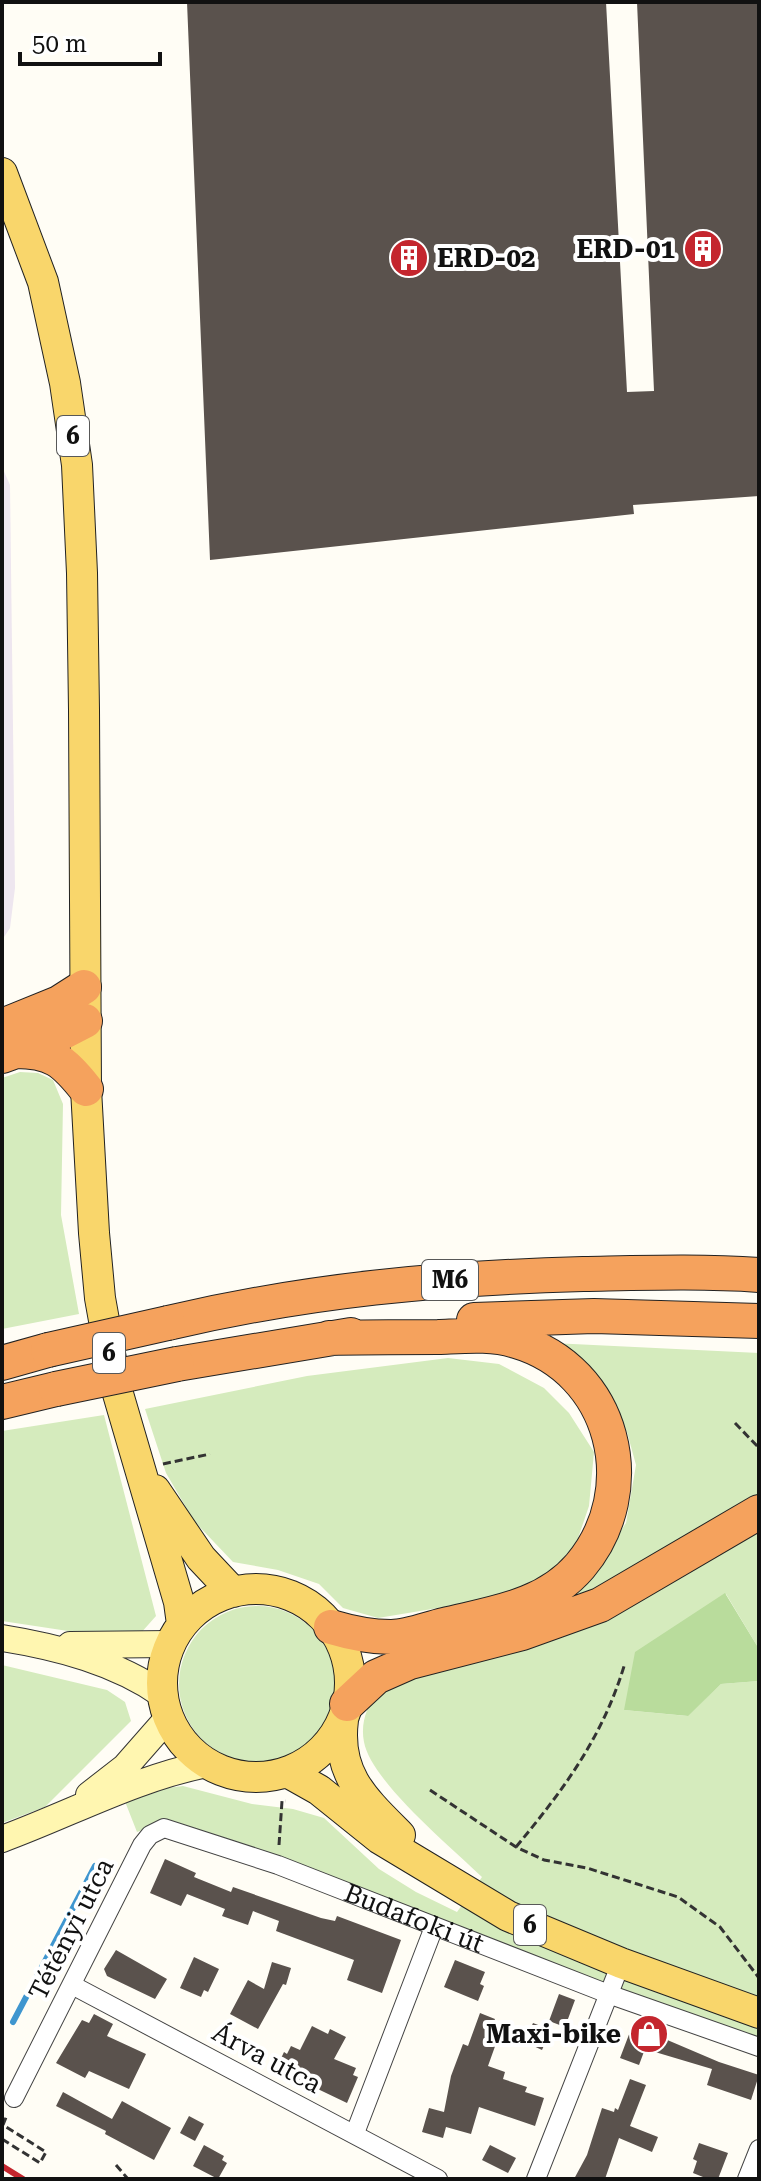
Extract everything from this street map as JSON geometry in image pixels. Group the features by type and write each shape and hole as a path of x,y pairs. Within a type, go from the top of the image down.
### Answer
{"highway":[{"path":"13,1037 84,987"},
{"path":"13,1037 58,1015 85,1021"},
{"path":"13,1037 55,1058 86,1089"},
{"name":"M6","path":"17,1358 317,1293 417,1281 637,1273 759,1275"},
{"name":"M6","path":"2,1402 177,1364 436,1322 594,1316 759,1321"},
{"path":"329,1338 489,1336 515,1340 539,1350 559,1362 591,1393 608,1430 614,1468 606,1519 591,1551 567,1579 532,1602 495,1614 393,1637 356,1634 331,1627"},
{"path":"345,1711 376,1677 410,1662 522,1633 600,1605 759,1512"}],"main road":[{"name":"6","path":"2,173 43,282 65,383 77,465 82,573 86,1089 94,1233 100,1298 116,1387 179,1602 176,1634 162,1678 166,1706"},
{"name":"6","path":"140,1469 201,1558 233,1592"},
{"name":"6","path":"176,1634 197,1610 233,1592 260,1590 287,1595 311,1608 331,1627 348,1664 350,1684 345,1711"},
{"path":"39,1644 135,1646 176,1634"},
{"path":"2,1638 39,1644 105,1664 145,1683 166,1706 184,1744 207,1764 222,1771 288,1787 301,1766 327,1745 345,1711"},
{"path":"71,1810 125,1767 166,1706"},
{"name":"Budafoki út","path":"345,1711 341,1738 348,1773 371,1804 445,1876"},
{"path":"2,1839 183,1769 207,1764"},
{"name":"Budafoki út","path":"288,1787 319,1790 380,1839 508,1916 621,1963 759,2013"}],"street":[{"name":"Budafoki út","path":"157,1830 174,1830 278,1865 611,1995 759,2047"},
{"name":"Tétényi utca","path":"14,2098 142,1845 157,1830"},
{"path":"355,2133 434,1927"},
{"path":"536,2179 611,1995 621,1963"},
{"name":"Árva utca","path":"72,1985 438,2179"},
{"path":"683,2020 695,1990"},
{"path":"747,2179 759,2149"}],"path":[{"path":"735,1423 759,1448"},
{"path":"140,1469 210,1454"},
{"path":"516,1847 551,1805 589,1751 614,1698 625,1663"},
{"path":"278,1865 282,1801 288,1787"},
{"path":"430,1790 516,1847 544,1860 587,1868 678,1897 720,1927 759,1978"},
{"path":"2,2139 40,2163 46,2152 2,2125 14,2098"},
{"path":"116,2165 128,2179"}],"shaded area":[{"path":"2,467 10,485 15,888 10,928 2,940"}],"green space":[{"path":"20,1072 38,1073 53,1080 63,1104 61,1215 79,1314 2,1329 2,1078"},
{"path":"552,1343 759,1353 759,1495 646,1564 555,1608 592,1574 626,1523 636,1465 627,1432 602,1387"},
{"path":"448,1358 499,1364 544,1388 569,1413 594,1452 589,1506 576,1544 540,1583 480,1601 378,1618 343,1608 319,1584 278,1570 233,1562 194,1521 166,1473 145,1409 307,1376"},
{"path":"104,1415 156,1616 140,1634 68,1631 2,1621 2,1431"},
{"path":"759,1519 759,1649 726,1594 624,1710 687,1716 721,1684 759,1681 759,2039 600,1984 167,1821 137,1832 124,1799 151,1790 183,1786 252,1804 293,1809 324,1818 379,1869 457,1912 482,1877 396,1794 370,1758 363,1728 377,1689"},
{"path":"725,1593 759,1649 759,1681 721,1684 688,1716 624,1710 635,1652"},
{"path":"257,1606 287,1612 312,1629 329,1654 335,1684 329,1714 312,1739 287,1756 257,1762 227,1756 202,1739 185,1714 179,1684 185,1654 202,1629 227,1612"},
{"path":"2,1665 107,1690 125,1702 131,1721 45,1807 2,1823"}],"building":[{"name":"ERD-02","path":"187,2 606,2 627,392 654,391 637,2 759,2 759,496 633,505 634,514 210,560"},
{"path":"165,1859 196,1873 194,1877 231,1892 233,1887 321,1918 335,1921 337,1916 401,1940 382,1993 347,1980 354,1960 276,1931 279,1921 253,1911 248,1925 222,1916 225,1909 187,1894 181,1906 150,1893"},
{"path":"116,1950 167,1979 155,1999 107,1976 104,1969"},
{"path":"194,1957 219,1969 208,1992 204,1990 201,1997 180,1988"},
{"path":"455,1960 485,1972 478,2001 444,1987"},
{"path":"272,1962 291,1968 286,1985 283,1984 258,2029 230,2014 248,1980 264,1989"},
{"path":"559,1994 575,2000 565,2027 549,2021"},
{"path":"480,2013 495,2019 489,2035 498,2038 488,2066 505,2072 503,2079 527,2087 525,2092 544,2098 535,2126 479,2107 471,2134 446,2127 443,2138 422,2132 429,2108 444,2112 451,2076 463,2044 468,2046"},
{"path":"94,2014 113,2024 107,2036 146,2054 129,2089 89,2071 85,2078 56,2063 82,2020 89,2023"},
{"path":"533,2023 551,2030 542,2050 525,2042"},
{"path":"633,2024 719,2062 759,2075 751,2100 707,2085 712,2069 645,2049 639,2065 620,2058"},
{"path":"312,2026 328,2034 330,2029 346,2037 334,2059 356,2068 353,2075 358,2077 347,2103 276,2069 284,2052 287,2054 291,2046 300,2050"},
{"path":"630,2079 646,2085 630,2126 658,2137 652,2152 619,2138 605,2179 574,2179 587,2155 602,2108 614,2112 615,2108 618,2110"},
{"path":"63,2092 112,2119 122,2101 171,2128 154,2160 56,2106"},
{"path":"189,2116 204,2124 195,2141 180,2133"},
{"path":"699,2143 728,2153 718,2179 693,2173 697,2161 693,2159"},
{"path":"204,2145 224,2156 222,2160 227,2163 218,2179 193,2166"},
{"path":"490,2145 516,2158 508,2173 482,2160"}],"waterway":[{"path":"13,2022 95,1866"}],"railway":[{"path":"2,2166 23,2179"}],"place":[{"name":"ERD-01","path":"703,249"},
{"name":"ERD-02","path":"409,258"},
{"name":"Maxi-bike","path":"649,2034"}]}
